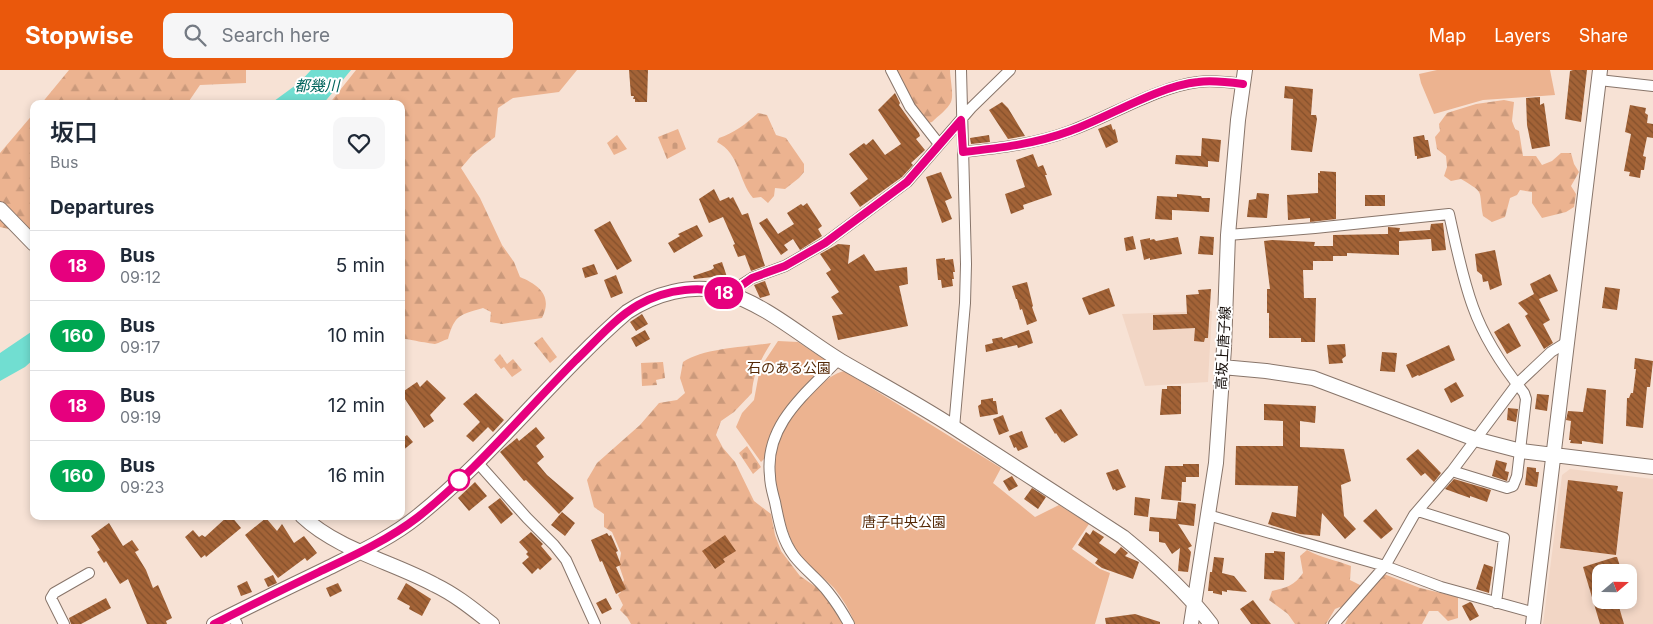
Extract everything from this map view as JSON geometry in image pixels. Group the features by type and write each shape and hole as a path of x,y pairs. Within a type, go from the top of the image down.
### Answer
{"street":[{"path":"891,70 910,107 939,144"},
{"path":"954,428 966,293 960,70"},
{"path":"733,296 738,288 752,278 785,266 825,243 907,182 971,108 1010,70"},
{"path":"1208,515 1385,566 1441,587 1496,603 1534,618 1600,75 1653,86"},
{"path":"963,152 1008,148 1034,143 1070,131 1159,93 1197,82 1244,77"},
{"name":"高坂上唐子線","path":"1191,624 1216,463 1228,235 1238,120 1244,77"},
{"path":"0,210 30,240"},
{"path":"1228,235 1449,214 1462,271 1473,308 1489,341 1524,393 1526,399 1521,451 1517,476 1513,486 1507,488 1452,471"},
{"path":"214,624 234,619 386,538 417,518 477,462 627,312 665,294 681,291 710,290 723,292 764,311 839,359 954,428 1122,537 1145,555 1194,601 1211,624"},
{"path":"1334,624 1385,566 1418,511 1452,471 1517,384 1551,352 1568,342"},
{"path":"839,359 789,411 780,423 772,442 769,476 780,530 785,540 793,554 809,574 827,590 849,624"},
{"path":"1222,367 1313,378 1475,439 1521,451 1653,467"},
{"path":"477,462 566,560 595,624"},
{"path":"1418,511 1504,538 1496,603"},
{"path":"308,520 360,552 436,585 492,624"},
{"path":"64,624 52,598 54,593 89,573"}],"shaded area":[{"path":"1212,311 1208,382 1145,386 1122,314"},
{"path":"1570,469 1653,479 1653,624 1543,624 1562,475"}],"green space":[{"path":"69,70 246,70 246,83 200,85 190,100 44,100"},
{"path":"356,70 577,70 559,92 513,98 498,108 495,137 473,154 461,168 480,198 502,245 514,262 520,277 538,288 545,297 545,310 542,318 502,324 490,322 491,312 483,308 464,314 456,320 448,339 437,344 405,339 405,100 332,100"},
{"path":"896,70 950,70 952,95 950,105 932,122 928,123 913,107"},
{"path":"1437,70 1550,70 1555,95 1483,100 1434,114 1419,74"},
{"path":"1504,100 1514,102 1512,121 1515,129 1519,131 1523,156 1536,156 1542,165 1552,161 1561,153 1571,153 1574,164 1579,172 1571,186 1576,194 1574,207 1566,212 1542,218 1532,203 1532,192 1520,190 1517,195 1510,198 1505,217 1492,222 1483,216 1478,190 1461,179 1451,181 1444,176 1447,167 1446,156 1437,149 1435,137 1440,131 1439,124 1447,113 1476,104"},
{"path":"758,113 767,115 776,135 786,138 804,164 804,172 799,178 785,189 775,188 774,196 768,203 761,197 753,198 744,183 735,160 725,147 717,142 719,138 740,128"},
{"path":"30,118 30,234 0,227 0,153"},
{"path":"678,129 686,149 667,159 658,137"},
{"path":"617,135 627,149 614,155 607,143"},
{"path":"542,337 557,357 550,363 534,343"},
{"name":"石のある公園","path":"778,341 798,342 827,361 828,366 797,397 781,417 774,429 765,458 761,462 736,427 742,413 754,400 760,368"},
{"path":"771,343 758,366 752,393 734,412 721,421 716,435 723,448 735,462 754,501 771,514 775,535 781,551 800,576 832,598 844,624 631,624 620,610 623,605 618,595 621,592 624,580 619,565 621,553 612,532 604,527 604,514 594,507 587,480 597,463 640,425 659,403 677,400 685,393 680,378 683,362 691,357 713,351"},
{"path":"500,354 507,364 513,359 522,370 512,377 504,367 501,369 494,360"},
{"path":"663,362 665,378 656,380 657,385 642,386 641,363"},
{"name":"唐子中央公園","path":"844,371 1001,468 993,483 1035,517 1059,505 1089,524 1072,549 1100,569 1110,573 1095,624 855,624 849,610 837,592 807,564 793,544 778,498 774,472 780,435 795,411 817,388 837,373"},
{"path":"747,446 761,467 753,474 739,453"},
{"path":"1307,550 1351,566 1350,580 1370,590 1384,574 1420,588 1458,597 1458,618 1448,621 1438,611 1429,611 1422,624 1345,624 1348,618 1340,607 1335,609 1326,624 1295,624 1288,614 1269,600 1272,591 1290,585 1300,577 1303,573 1300,556"}],"water":[{"name":"都幾川","path":"311,70 351,70 326,100 275,100 300,82"},
{"path":"30,333 30,363 0,381 0,353"}],"building":[{"path":"629,70 648,70 647,102 635,102 634,96 631,96"},
{"path":"1587,70 1581,122 1565,119 1570,71"},
{"path":"1285,86 1313,89 1311,115 1316,115 1317,119 1312,152 1291,150 1293,99 1284,98"},
{"path":"895,93 900,103 899,105 919,133 920,136 916,139 925,150 911,163 913,165 902,177 860,207 850,193 868,179 849,154 873,139 885,155 901,144 878,110"},
{"path":"1540,97 1540,105 1544,103 1550,146 1532,149 1527,125 1526,98"},
{"path":"1002,102 1008,108 1025,136 1008,139 989,110"},
{"path":"1630,105 1646,108 1645,113 1648,115 1647,123 1653,124 1653,138 1647,137 1643,156 1646,157 1644,170 1641,170 1640,178 1629,176 1630,172 1624,171 1631,134 1625,132"},
{"path":"1111,124 1113,130 1115,129 1118,142 1106,148 1098,129"},
{"path":"989,135 990,142 971,144 970,138"},
{"path":"1424,135 1425,140 1428,140 1431,156 1417,159 1413,137"},
{"path":"1202,138 1221,140 1219,162 1208,161 1208,167 1175,164 1176,155 1201,156"},
{"path":"1033,154 1038,167 1043,165 1052,195 1023,205 1024,209 1011,214 1005,194 1025,187 1016,160"},
{"path":"1320,171 1336,172 1336,219 1310,222 1310,218 1288,220 1287,195 1318,193 1318,173"},
{"path":"941,172 952,198 945,201 952,219 942,223 926,177"},
{"path":"714,189 720,201 733,197 742,215 748,213 765,266 751,271 745,255 738,257 733,245 735,244 723,217 709,223 699,199"},
{"path":"1257,193 1269,194 1267,218 1247,217 1249,200 1256,199"},
{"path":"1177,194 1210,198 1209,212 1172,210 1172,220 1155,219 1157,196 1177,197"},
{"path":"1365,195 1385,195 1385,206 1365,206"},
{"path":"807,203 822,226 818,229 822,236 800,250 793,239 784,245 788,250 781,255 759,223 767,218 778,234 794,224 787,213 801,204 803,206"},
{"path":"610,221 632,261 617,270 594,230"},
{"path":"1443,223 1446,250 1432,251 1431,239 1399,241 1399,255 1347,253 1347,256 1333,256 1333,261 1313,261 1313,270 1303,270 1304,298 1316,298 1315,342 1301,342 1301,338 1269,338 1267,289 1270,289 1264,241 1315,242 1314,246 1333,246 1333,235 1388,234 1388,227 1400,228 1399,232 1430,230 1431,224"},
{"path":"697,225 703,236 674,253 668,243 680,236 678,234"},
{"path":"1133,236 1136,249 1126,251 1124,238"},
{"path":"1200,236 1214,237 1213,255 1198,254"},
{"path":"1178,237 1182,254 1144,260 1140,240 1150,238 1150,240 1154,239 1156,241"},
{"path":"838,244 850,245 848,264 864,254 875,271 907,267 908,284 899,286 908,326 838,340 832,316 843,314 831,297 839,292 826,273 831,270 820,254"},
{"path":"1495,250 1502,285 1490,290 1488,281 1483,282 1482,275 1477,271 1475,254"},
{"path":"945,258 945,260 953,259 955,272 953,272 954,279 952,279 953,286 942,288 941,280 938,280 936,259"},
{"path":"722,262 727,277 715,281 713,277 694,279 693,276 711,270 714,268 713,265"},
{"path":"594,264 598,274 585,278 582,268"},
{"path":"1550,274 1558,291 1539,299 1550,320 1543,324 1553,343 1544,349 1525,316 1528,314 1518,303 1534,294 1530,284"},
{"path":"616,275 623,293 611,298 604,280"},
{"path":"765,281 770,295 760,298 754,285"},
{"path":"1027,282 1037,321 1027,325 1012,286"},
{"path":"1605,287 1620,289 1617,310 1602,308"},
{"path":"1109,288 1115,306 1089,315 1082,298"},
{"path":"1211,289 1208,338 1205,338 1204,342 1194,341 1195,328 1153,330 1153,315 1187,314 1186,295 1199,294 1198,290"},
{"path":"642,314 648,324 636,331 630,322"},
{"path":"1509,323 1521,346 1507,354 1494,332"},
{"path":"645,330 650,339 636,347 631,338"},
{"path":"1029,330 1033,343 1018,348 1017,345 986,352 985,345 993,343 992,339 1002,337 1003,339"},
{"path":"1345,344 1346,356 1342,359 1343,363 1329,364 1327,345"},
{"path":"1449,345 1455,360 1412,378 1406,365"},
{"path":"1382,352 1397,353 1395,372 1380,371"},
{"path":"1635,358 1653,361 1650,387 1647,387 1643,428 1626,426 1627,398 1633,393 1636,369 1634,369"},
{"path":"427,380 446,398 430,415 434,421 424,428 405,399 405,390 417,382 420,387"},
{"path":"1456,382 1464,396 1451,403 1444,389"},
{"path":"1167,386 1181,386 1181,414 1160,415 1162,389 1167,389"},
{"path":"1587,388 1606,390 1603,444 1582,441 1582,444 1570,443 1571,440 1569,440 1571,421 1566,420 1568,411 1583,412"},
{"path":"476,393 504,420 493,432 488,427 473,442 466,436 480,422 463,404"},
{"path":"1537,394 1549,395 1547,411 1535,409"},
{"path":"993,398 993,401 996,401 998,414 980,417 978,406 981,404 981,400"},
{"path":"1264,404 1316,406 1315,423 1300,421 1300,447 1344,449 1351,481 1341,485 1344,516 1356,529 1345,539 1322,513 1320,536 1300,534 1268,524 1272,512 1296,517 1298,486 1235,485 1236,446 1283,446 1283,421 1264,420"},
{"path":"1508,408 1518,409 1516,422 1507,420"},
{"path":"1061,409 1078,435 1064,443 1055,434 1045,418"},
{"path":"1003,415 1009,431 999,435 993,419"},
{"path":"536,427 545,438 536,446 544,457 537,463 547,475 574,498 559,514 526,480 524,481 500,452 517,438 519,441"},
{"path":"1022,431 1028,447 1018,451 1016,447 1014,448 1009,436"},
{"path":"407,435 413,442 405,449 405,436"},
{"path":"1418,449 1441,473 1434,482 1425,473 1421,476 1406,459"},
{"path":"1496,460 1507,463 1505,471 1509,472 1507,481 1492,476"},
{"path":"1183,464 1199,464 1199,477 1186,477 1186,482 1182,482 1181,501 1161,499 1165,466 1183,466"},
{"path":"1527,467 1536,468 1536,472 1539,472 1537,487 1525,485"},
{"path":"1118,469 1126,487 1116,491 1115,489 1113,490 1106,473"},
{"path":"1012,476 1018,486 1009,491 1003,481"},
{"path":"1454,479 1491,490 1487,502 1445,489"},
{"path":"1568,480 1618,486 1617,491 1623,492 1616,555 1560,548"},
{"path":"475,482 487,496 469,511 458,498"},
{"path":"1032,488 1046,497 1038,509 1024,499"},
{"path":"1135,497 1150,499 1148,517 1134,515"},
{"path":"500,498 513,514 501,524 488,507"},
{"path":"1178,502 1196,504 1194,526 1178,524 1192,546 1188,548 1191,552 1188,572 1178,571 1180,548 1172,554 1165,543 1159,542 1159,532 1149,531 1150,517 1176,519"},
{"path":"1376,509 1393,529 1381,539 1363,521"},
{"path":"562,512 575,523 565,536 551,525"},
{"path":"224,520 234,520 241,528 206,557 205,555 201,558 185,537 193,530 199,537 202,535 205,537"},
{"path":"264,520 268,520 277,531 282,524 294,543 304,536 317,553 307,561 305,558 278,578 245,535"},
{"path":"109,523 123,546 132,540 139,550 135,552 146,570 153,588 158,585 172,618 166,621 167,624 147,624 128,579 120,584 106,561 104,563 97,552 100,550 91,536"},
{"path":"1093,530 1104,537 1099,543 1115,554 1121,547 1128,553 1125,556 1139,562 1133,579 1102,568 1095,563 1098,559 1078,545 1086,532 1090,535"},
{"path":"531,532 543,544 541,546 552,559 540,570 538,568 532,574 522,563 529,557 526,554 528,552 519,542"},
{"path":"607,533 609,536 611,535 618,551 616,552 621,565 616,567 626,589 616,594 591,540"},
{"path":"725,535 736,551 723,559 725,562 715,569 702,551"},
{"path":"1274,551 1285,552 1284,580 1264,579 1265,553 1274,553"},
{"path":"1214,557 1224,558 1222,573 1234,576 1247,592 1227,590 1227,592 1222,591 1222,595 1208,591"},
{"path":"1617,557 1619,564 1593,564"},
{"path":"1484,564 1493,567 1489,593 1476,589"},
{"path":"1592,564 1592,597 1583,567"},
{"path":"273,575 277,583 268,587 264,579"},
{"path":"247,581 252,592 241,596 237,586"},
{"path":"338,583 342,591 330,597 326,588"},
{"path":"406,583 431,599 422,616 409,609 410,606 397,599"},
{"path":"106,598 111,608 81,624 71,624 69,618"},
{"path":"606,598 612,609 602,614 596,603"},
{"path":"1253,600 1271,624 1251,624 1240,609"},
{"path":"1470,602 1479,616 1470,621 1462,606"},
{"path":"1596,609 1620,609 1624,624 1600,624"},
{"path":"1135,614 1160,622 1160,624 1106,624 1105,618"}],"bus line":[{"name":"18","path":"214,624 360,552 417,518 459,480 627,312 651,299 681,291 710,290 733,296 738,288 752,278 763,272 785,266 802,257 825,243 907,182 961,120 963,152 1008,148 1034,143 1070,131 1178,86 1197,82 1220,81 1243,84"}]}
